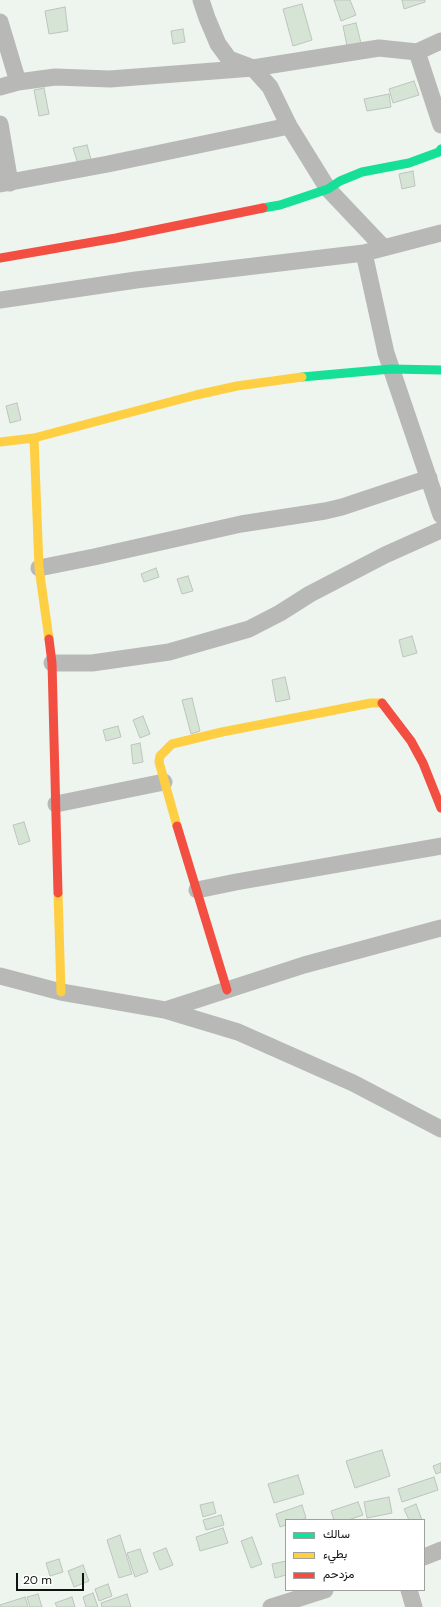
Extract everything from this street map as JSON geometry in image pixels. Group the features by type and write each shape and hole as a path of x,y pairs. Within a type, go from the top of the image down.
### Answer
{"street":[{"path":"201,0 206,18 218,44 229,59 252,68 270,87 289,126 328,189 383,247"},
{"path":"0,22 18,82"},
{"path":"0,87 18,82 55,77 110,79 252,68 379,48 417,52 441,41"},
{"path":"417,52 441,125"},
{"path":"0,124 5,183 108,164 289,126"},
{"path":"0,258 116,238 280,205 328,189 340,181 362,172 409,163 439,152 441,149"},
{"path":"0,300 121,282 364,253 441,233"},
{"path":"364,253 378,324 391,369 441,514"},
{"path":"0,442 34,438 196,395 230,388 295,378 391,369 441,370"},
{"path":"34,438 39,568 52,663 61,992"},
{"path":"39,568 241,524 325,511 342,507 429,478"},
{"path":"52,663 92,663 169,652 249,629 280,613 310,594 385,555 441,530"},
{"path":"227,990 164,782 159,762 160,756 166,748 172,744 222,732 371,703 382,703 411,741 423,763 441,808"},
{"path":"56,804 164,782"},
{"path":"197,890 441,846"},
{"path":"165,1010 304,965 441,928"},
{"path":"0,976 61,992 165,1010 245,1036 353,1083 441,1129"},
{"path":"425,1557 441,1550"},
{"path":"271,1607 321,1591"},
{"path":"408,1591 414,1607"}],"building":[{"path":"334,0 350,0 356,15 341,21"},
{"path":"402,0 425,0 425,2 404,9"},
{"path":"302,4 312,40 293,46 283,9"},
{"path":"65,7 68,31 49,34 45,11"},
{"path":"356,23 361,43 347,46 343,26"},
{"path":"183,29 185,42 173,44 171,31"},
{"path":"414,81 419,95 393,103 389,89"},
{"path":"44,88 49,114 39,116 34,90"},
{"path":"389,94 391,107 367,111 364,99"},
{"path":"87,145 92,163 79,167 73,148"},
{"path":"413,171 415,186 402,189 399,174"},
{"path":"17,403 21,420 10,423 6,406"},
{"path":"156,568 159,577 144,582 141,574"},
{"path":"188,576 193,591 182,594 177,579"},
{"path":"412,636 417,653 403,657 399,640"},
{"path":"285,677 290,699 276,702 272,680"},
{"path":"192,698 200,731 191,734 182,700"},
{"path":"143,716 150,734 140,738 133,720"},
{"path":"118,726 121,737 106,741 103,730"},
{"path":"140,743 143,762 133,764 131,745"},
{"path":"24,822 30,841 19,845 13,825"},
{"path":"382,1450 390,1476 355,1488 346,1461"},
{"path":"441,1463 441,1472 436,1474 433,1466"},
{"path":"298,1475 304,1494 274,1503 268,1484"},
{"path":"434,1477 438,1490 402,1502 398,1489"},
{"path":"389,1497 392,1513 367,1518 364,1502"},
{"path":"213,1502 216,1513 203,1517 200,1505"},
{"path":"358,1502 363,1515 351,1519 334,1519 331,1511"},
{"path":"416,1504 422,1519 409,1519 404,1509"},
{"path":"302,1505 306,1518 285,1519 285,1525 280,1527 276,1514"},
{"path":"221,1515 224,1525 206,1530 203,1520"},
{"path":"223,1528 228,1543 200,1551 196,1537"},
{"path":"120,1535 132,1574 119,1578 107,1540"},
{"path":"252,1537 262,1564 251,1568 241,1541"},
{"path":"166,1548 173,1565 160,1570 153,1553"},
{"path":"140,1549 148,1572 135,1577 127,1553"},
{"path":"59,1559 63,1572 50,1576 46,1563"},
{"path":"285,1561 285,1575 275,1578 272,1564"},
{"path":"83,1565 89,1581 74,1587 68,1571"},
{"path":"108,1584 112,1596 99,1601 95,1589"},
{"path":"93,1593 98,1607 86,1607 83,1597"},
{"path":"38,1594 42,1607 30,1607 27,1597"},
{"path":"127,1594 131,1607 102,1607 101,1603"},
{"path":"25,1597 28,1607 0,1607 0,1605"},
{"path":"72,1597 75,1607 57,1607 55,1603"}],"traffic: fast":[{"path":"263,208 280,205 328,189 340,181 362,172 409,163 439,152 441,149"},
{"path":"302,377 391,369 441,370"}],"traffic: slow":[{"path":"0,442 34,438 196,395 237,386 302,377"},
{"path":"34,438 39,568 49,639"},
{"path":"177,826 159,762 160,756 172,744 222,732 371,703 382,703"},
{"path":"58,893 61,992"}],"traffic: jam":[{"path":"0,258 116,238 263,208"},
{"path":"49,639 52,663 58,893"},
{"path":"382,703 411,741 423,763 441,808"},
{"path":"177,826 227,990"}]}
